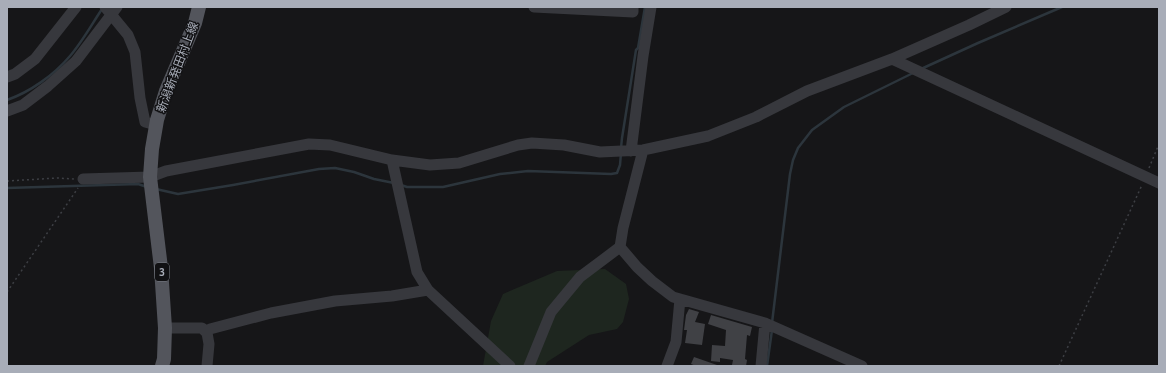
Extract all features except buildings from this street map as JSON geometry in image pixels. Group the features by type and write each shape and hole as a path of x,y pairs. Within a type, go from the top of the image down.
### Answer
{"main road":[{"name":"新潟新発田村上線","path":"162,366 164,359 165,328 162,268 150,178 152,149 156,125 166,91 195,23 200,7"}],"street":[{"path":"7,77 15,74 35,59 76,7"},
{"path":"534,7 633,12 633,7"},
{"path":"630,151 651,7"},
{"path":"83,180 150,178 166,171 309,144 330,145 392,160 430,164 459,163 518,145 532,143 564,145 600,152 643,150 708,136 756,117 807,91 892,59 1006,7"},
{"path":"7,110 23,105 48,86 76,61 111,10 128,35 135,52 140,98 145,122 156,125"},
{"path":"892,59 1159,182"},
{"path":"529,366 551,312 580,277 620,247 623,228 643,150"},
{"path":"392,160 417,272 428,290 510,366"},
{"path":"620,247 636,268 673,297 765,323 862,366"},
{"path":"207,333 210,329 278,311 335,301 392,296 428,290"},
{"path":"666,366 676,342 680,299"},
{"path":"761,366 765,323"},
{"path":"165,328 202,328 207,333 209,344 207,366"}],"path":[{"path":"1148,170 1159,144"},
{"path":"7,181 57,178 83,180 7,292"},
{"path":"1059,366 1143,183"}],"shaded area":[{"path":"605,269 626,284 629,299 623,322 617,329 589,335 547,362 545,366 483,366 491,321 503,294 557,271"}],"waterway":[{"path":"621,148 636,50 638,48 645,7"},
{"path":"921,69 1062,7"},
{"path":"7,100 33,88 57,70 83,39 102,9"},
{"path":"772,323 790,174 793,160 798,148 812,130 844,107 913,73"},
{"path":"401,185 407,187 443,187 500,174 528,171 611,174 617,173 620,165 621,153"},
{"path":"156,189 178,194 319,169 335,168 394,183"},
{"path":"7,188 138,184 147,187"},
{"path":"767,366 772,330"}]}
